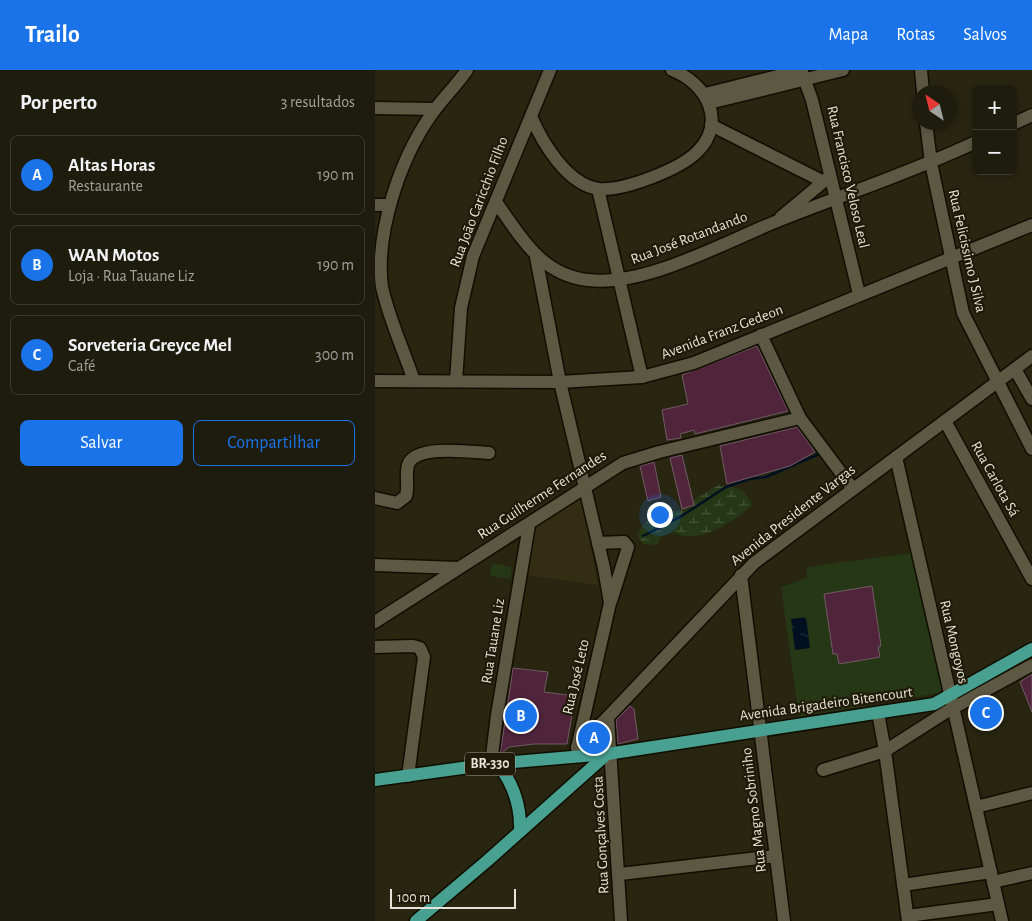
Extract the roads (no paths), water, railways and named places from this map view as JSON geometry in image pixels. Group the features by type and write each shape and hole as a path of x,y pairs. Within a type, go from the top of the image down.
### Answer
{"main road":[{"name":"Avenida Brigadeiro Bitencourt","path":"609,753 934,704 1032,650"},
{"name":"BR-330","path":"375,780 575,752 609,753"},
{"path":"416,921 609,753"},
{"path":"494,763 516,795 519,811 519,831"}],"street":[{"path":"414,381 378,288 381,233 389,205 420,131 435,109 467,70"},
{"name":"Rua João Caricchio Filho","path":"456,381 461,308 473,256 550,70"},
{"path":"531,116 546,146 559,164 577,178 598,189 624,186 676,166 697,152 711,125 707,99 685,75 672,70"},
{"path":"707,99 802,73 843,70"},
{"path":"921,70 922,85"},
{"name":"Rua Francisco Veloso Leal","path":"802,73 827,178 836,200 859,294"},
{"path":"375,108 435,109"},
{"path":"1017,122 1032,115"},
{"path":"711,125 827,178"},
{"name":"Rua Felicissimo J Silva","path":"928,130 931,163 950,259 968,327 1032,449"},
{"name":"Rua José Rotandando","path":"496,202 536,257 559,272 587,280 619,280 689,258 776,222 931,163 972,144"},
{"name":"Rua José Rotandando","path":"776,222 827,178"},
{"path":"598,189 642,377"},
{"path":"375,205 389,205"},
{"name":"Avenida Franz Gedeon","path":"375,381 560,382 642,377 694,362 1032,225"},
{"name":"Rua José Leto","path":"536,257 560,382 598,543 610,603"},
{"path":"761,335 800,418 853,489"},
{"name":"Avenida Presidente Vargas","path":"575,752 741,575 766,553 945,421 997,380 1032,356"},
{"path":"1015,369 1031,396"},
{"name":"Rua Guilherme Fernandes","path":"375,622 623,463 659,452 800,418"},
{"name":"Rua Carlota Sá","path":"945,421 1032,579"},
{"path":"375,498 397,503 406,496 408,467 411,460 419,454 431,451 489,453"},
{"name":"Rua Mongoyos","path":"896,457 949,696 1002,921"},
{"name":"Rua Tauane Liz","path":"494,763 497,715 529,525"},
{"name":"Rua José Leto","path":"575,752 610,603 620,577 628,547 624,542 598,543"},
{"path":"375,565 457,568"},
{"name":"Rua Magno Sobriniho","path":"741,575 784,921"},
{"path":"375,647 413,646 420,648 425,657 407,776"},
{"path":"823,770 885,750 952,709 1032,665"},
{"path":"878,713 885,750 908,918 998,904"},
{"name":"Rua Gonçalves Costa","path":"608,717 609,753 620,874 621,921"},
{"path":"976,807 1032,793"},
{"path":"620,874 776,856"},
{"path":"903,885 1032,874"}],"water":[{"path":"806,617 810,648 795,650 791,619"}],"waterway":[{"path":"643,536 680,517 726,487 750,479 766,477 819,454"}],"place":[{"name":"Sorveteria Greyce Mel","path":"986,713"},
{"name":"WAN Motos","path":"521,716"},
{"name":"Altas Horas","path":"594,738"}]}
